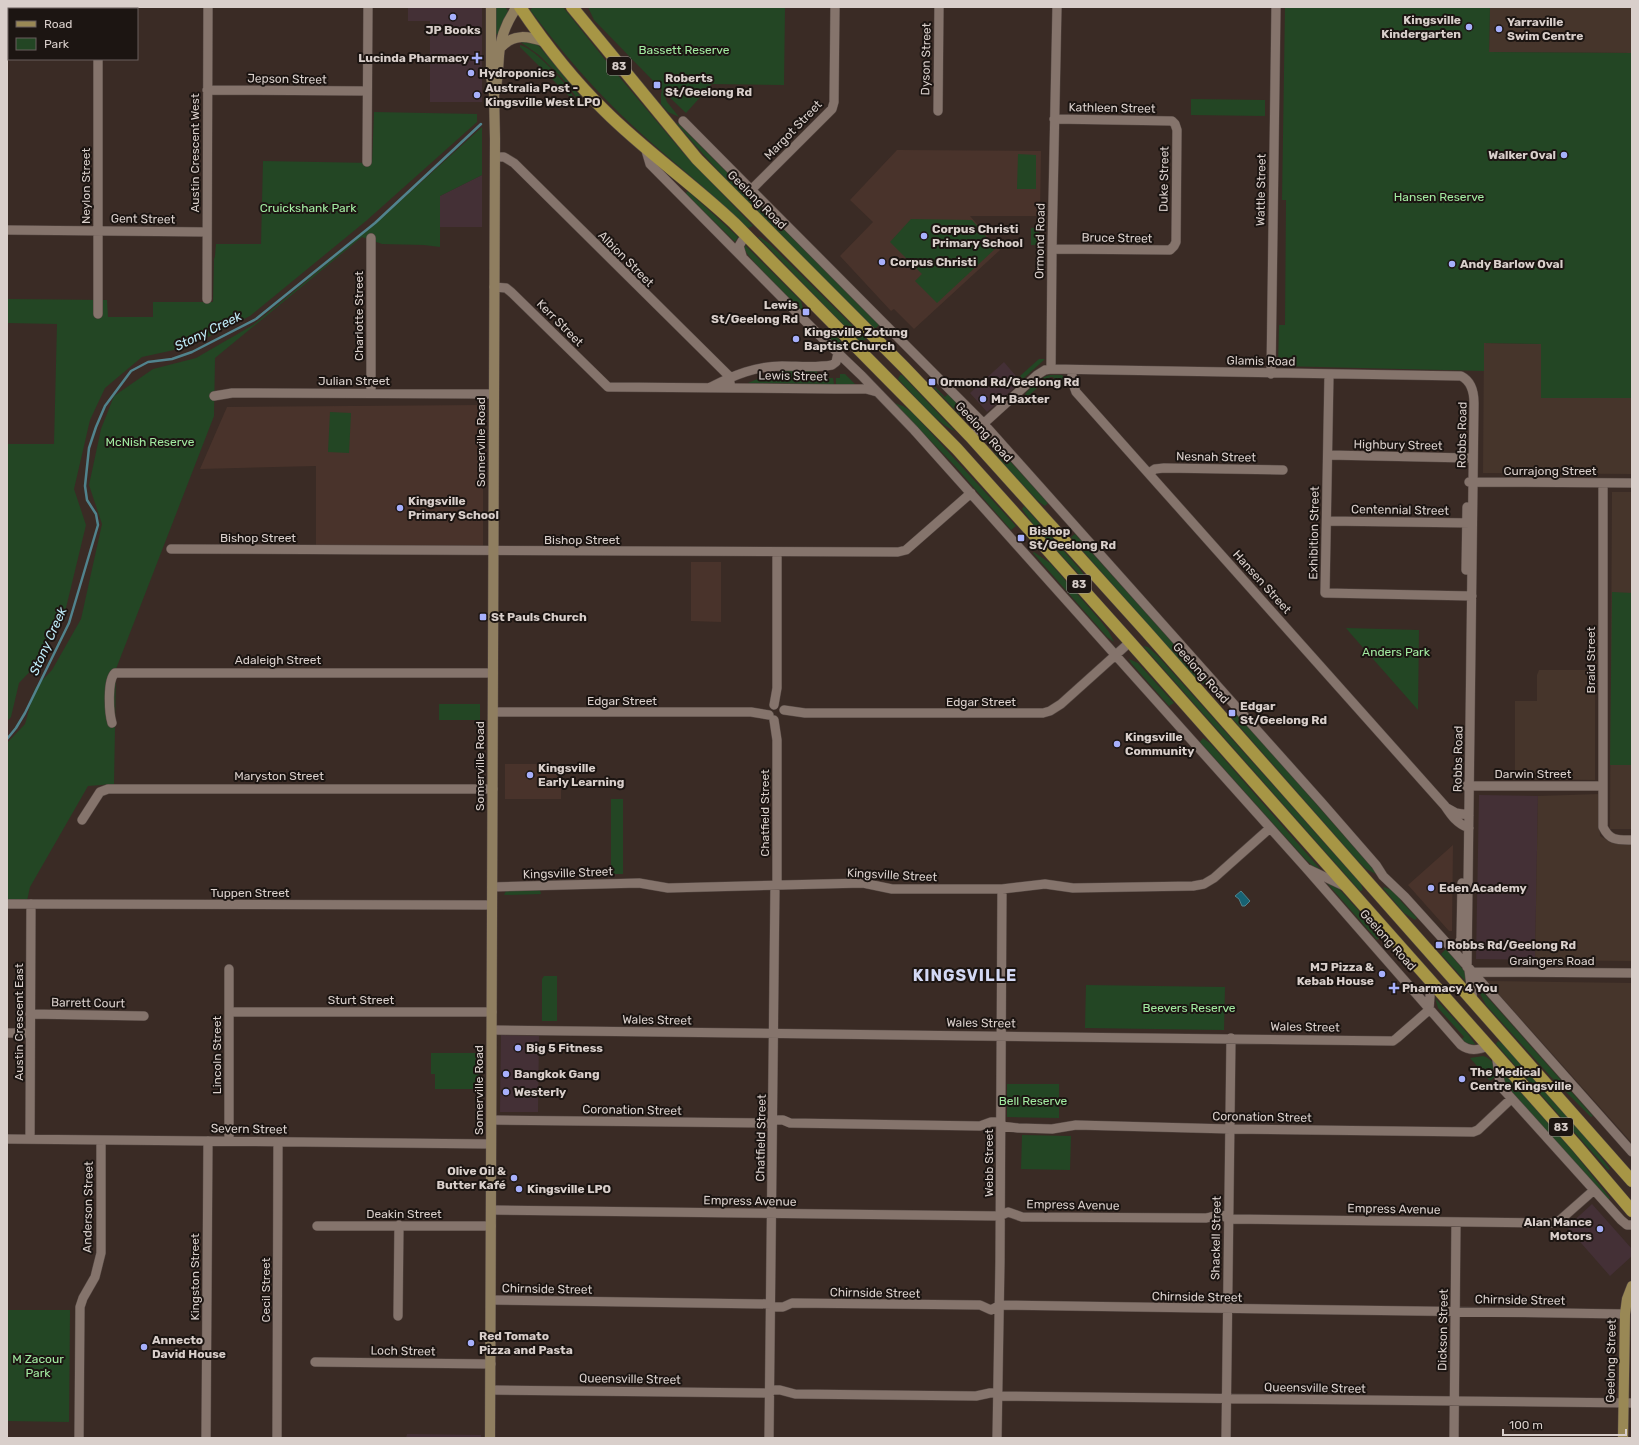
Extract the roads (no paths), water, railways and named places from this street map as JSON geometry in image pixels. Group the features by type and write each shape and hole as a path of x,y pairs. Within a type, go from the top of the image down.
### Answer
{"highway":[{"name":"Geelong Road","path":"519,7 545,42 605,112 708,199 747,236 957,449 1432,982 1576,1145 1632,1211"},
{"name":"Geelong Road","path":"572,7 583,23 697,158 970,436 1144,629 1632,1181"},
{"path":"747,236 759,232 773,236"},
{"path":"957,449 970,436"},
{"path":"1130,642 1144,629"},
{"path":"1366,908 1369,883"},
{"path":"1492,1022 1492,1050"}],"main road":[{"name":"Somerville Road","path":"490,1438 494,394 494,94 491,77 491,7"},
{"name":"Somerville Road","path":"494,94 499,76 500,48 507,24 519,7"},
{"path":"581,7 583,23"},
{"path":"500,48 510,40 521,36 532,37 545,42"},
{"name":"Geelong Street","path":"1623,1438 1628,1403 1625,1314 1627,1299 1632,1286"}],"street":[{"name":"Austin Crescent West","path":"207,299 208,7"},
{"path":"367,162 368,7"},
{"name":"Margot Street","path":"751,190 832,109 834,102 836,7"},
{"name":"Dyson Street","path":"938,111 939,7"},
{"name":"Ormond Road","path":"1051,370 1057,7"},
{"name":"Wattle Street","path":"1271,374 1276,7"},
{"name":"Neylon Street","path":"98,60 98,314"},
{"name":"Jepson Street","path":"207,90 367,91"},
{"name":"Kathleen Street","path":"1054,119 1170,120"},
{"name":"Duke Street","path":"1170,120 1175,124 1177,130 1176,242"},
{"name":"Geelong Road","path":"683,121 983,423 1376,865 1383,876 1452,949 1632,1152"},
{"name":"Geelong Road","path":"645,147 650,164 877,392 971,493 1306,868 1464,1048 1492,1050"},
{"name":"Albion Street","path":"494,157 504,158 514,164 730,377"},
{"name":"Gent Street","path":"7,230 207,232"},
{"path":"743,258 739,246 747,236"},
{"name":"Charlotte Street","path":"371,238 371,393"},
{"name":"Bruce Street","path":"1052,249 1168,251 1173,248 1176,242"},
{"name":"Kerr Street","path":"494,287 506,288 511,292 605,385"},
{"name":"Lewis Street","path":"708,388 744,372 778,366 831,366 836,363 838,353"},
{"path":"970,436 1040,373 1045,370 1051,370"},
{"name":"Glamis Road","path":"1051,370 1460,376 1468,381"},
{"name":"Hansen Street","path":"1072,370 1072,381 1076,392 1444,806 1453,818 1466,827"},
{"name":"Exhibition Street","path":"1329,375 1325,593 1469,596"},
{"path":"730,377 730,388"},
{"name":"Robbs Road","path":"1468,381 1468,458 1471,482"},
{"name":"Robbs Road","path":"1468,381 1474,395 1470,523 1466,786 1469,969"},
{"name":"Lewis Street","path":"605,385 612,387 862,389 877,392"},
{"name":"Julian Street","path":"214,396 232,393 494,394"},
{"name":"Highbury Street","path":"1328,454 1468,458"},
{"name":"Nesnah Street","path":"1148,473 1155,469 1164,468 1283,470"},
{"name":"Currajong Street","path":"1471,482 1632,483"},
{"name":"Braid Street","path":"1603,483 1603,827 1607,836 1618,840 1632,840"},
{"name":"Bishop Street","path":"171,550 777,553 896,552 904,551 971,493"},
{"name":"Centennial Street","path":"1327,521 1470,523"},
{"name":"Chatfield Street","path":"769,1438 776,885 777,553"},
{"name":"Edgar Street","path":"493,712 1043,714 1053,710 1061,704 1130,642"},
{"name":"Adaleigh Street","path":"112,723 110,716 110,685 111,677 115,673 493,672"},
{"name":"Darwin Street","path":"1466,786 1602,786"},
{"name":"Maryston Street","path":"82,820 100,792 108,788 493,789"},
{"name":"Hansen Street","path":"1444,806 1453,811 1466,815"},
{"name":"Robbs Road","path":"1452,949 1459,944 1461,938 1466,827"},
{"name":"Kingsville Street","path":"492,887 638,883 668,888 863,883 889,889 1002,889 1045,884 1073,888 1190,886 1202,884 1214,878 1270,828"},
{"name":"Geelong Road","path":"1306,868 1348,888"},
{"path":"1369,883 1378,881 1391,884"},
{"name":"Webb Street","path":"997,1438 1000,1305 1002,889"},
{"name":"Tuppen Street","path":"7,904 492,905"},
{"name":"Austin Crescent East","path":"30,1140 31,904"},
{"name":"Lincoln Street","path":"229,969 229,1141"},
{"path":"1469,969 1473,1001"},
{"name":"Graingers Road","path":"1469,969 1632,973"},
{"path":"1430,1010 1432,982"},
{"name":"Wales Street","path":"492,1030 1002,1035 1392,1041 1398,1038 1430,1010"},
{"name":"Sturt Street","path":"229,1012 492,1012"},
{"name":"Barrett Court","path":"30,1014 144,1016"},
{"path":"7,1033 30,1033"},
{"name":"Shackell Street","path":"1226,1438 1231,1038"},
{"path":"1492,1050 1499,1068 1500,1084 1511,1099 1621,1220 1627,1225 1632,1225"},
{"name":"Coronation Street","path":"491,1120 773,1122 783,1120 790,1123 980,1126 991,1122 1027,1129 1052,1129 1076,1125 1230,1129 1473,1132 1478,1130 1511,1099"},
{"name":"Severn Street","path":"7,1139 491,1144"},
{"name":"Anderson Street","path":"79,1438 79,1318 82,1298 95,1277 101,1253 101,1140"},
{"name":"Kingston Street","path":"206,1438 208,1141"},
{"name":"Cecil Street","path":"277,1438 278,1142"},
{"name":"Empress Avenue","path":"491,1210 1000,1216 1008,1212 1022,1217 1206,1218 1219,1214 1224,1215 1228,1219 1555,1223 1594,1190"},
{"name":"Dickson Street","path":"1454,1438 1456,1222"},
{"path":"398,1316 399,1225"},
{"name":"Deakin Street","path":"317,1226 491,1226"},
{"name":"Chirnside Street","path":"491,1300 771,1305 782,1307 792,1303 980,1305 991,1310 1000,1305 1625,1314"},
{"name":"Loch Street","path":"315,1362 491,1364"},
{"name":"Queensville Street","path":"491,1390 770,1392 780,1390 792,1394 976,1396 988,1393 998,1395 1226,1399 1628,1403"}],"water":[{"path":"1241,891 1250,901 1245,906 1242,906 1239,899 1235,896"}],"waterway":[{"name":"Stony Creek","path":"7,739 25,713 69,623 98,525 96,514 87,500 85,486 89,448 105,406 131,371 148,362 172,359 192,352 256,319 375,223 481,124"}],"place":[{"name":"JP Books","path":"453,17"},
{"name":"Kingsville Kindergarten","path":"1469,27"},
{"name":"Yarraville Swim Centre","path":"1499,29"},
{"name":"Lucinda Pharmacy","path":"477,58"},
{"name":"Hydroponics","path":"471,73"},
{"name":"Roberts St/Geelong Rd","path":"657,85"},
{"name":"Australia Post - Kingsville West LPO","path":"477,95"},
{"name":"Walker Oval","path":"1564,155"},
{"name":"Corpus Christi Primary School","path":"924,236"},
{"name":"Corpus Christi","path":"882,262"},
{"name":"Andy Barlow Oval","path":"1452,264"},
{"name":"Lewis St/Geelong Rd","path":"806,312"},
{"name":"Kingsville Zotung Baptist Church","path":"796,339"},
{"name":"Ormond Rd/Geelong Rd","path":"932,382"},
{"name":"Mr Baxter","path":"983,399"},
{"name":"Kingsville Primary School","path":"400,508"},
{"name":"Bishop St/Geelong Rd","path":"1021,538"},
{"name":"St Pauls Church","path":"483,617"},
{"name":"Edgar St/Geelong Rd","path":"1232,713"},
{"name":"Kingsville Community","path":"1117,744"},
{"name":"Kingsville Early Learning","path":"530,775"},
{"name":"Eden Academy","path":"1431,888"},
{"name":"Robbs Rd/Geelong Rd","path":"1439,945"},
{"name":"MJ Pizza & Kebab House","path":"1382,974"},
{"name":"Pharmacy 4 You","path":"1394,988"},
{"name":"Big 5 Fitness","path":"518,1048"},
{"name":"Bangkok Gang","path":"506,1074"},
{"name":"The Medical Centre Kingsville","path":"1462,1079"},
{"name":"Westerly","path":"506,1092"},
{"name":"Olive Oil & Butter Kafé","path":"514,1178"},
{"name":"Kingsville LPO","path":"519,1189"},
{"name":"Alan Mance Motors","path":"1600,1229"},
{"name":"Red Tomato Pizza and Pasta","path":"471,1343"},
{"name":"Annecto David House","path":"144,1347"}],"district":[{"name":"KINGSVILLE","path":"965,975"}],"park label":[{"name":"Bassett Reserve","path":"684,50"},
{"name":"Hansen Reserve","path":"1439,197"},
{"name":"Cruickshank Park","path":"308,208"},
{"name":"McNish Reserve","path":"150,442"},
{"name":"Anders Park","path":"1396,652"},
{"name":"Beevers Reserve","path":"1189,1008"},
{"name":"Bell Reserve","path":"1033,1101"},
{"name":"M Zacour Park","path":"38,1366"}]}
